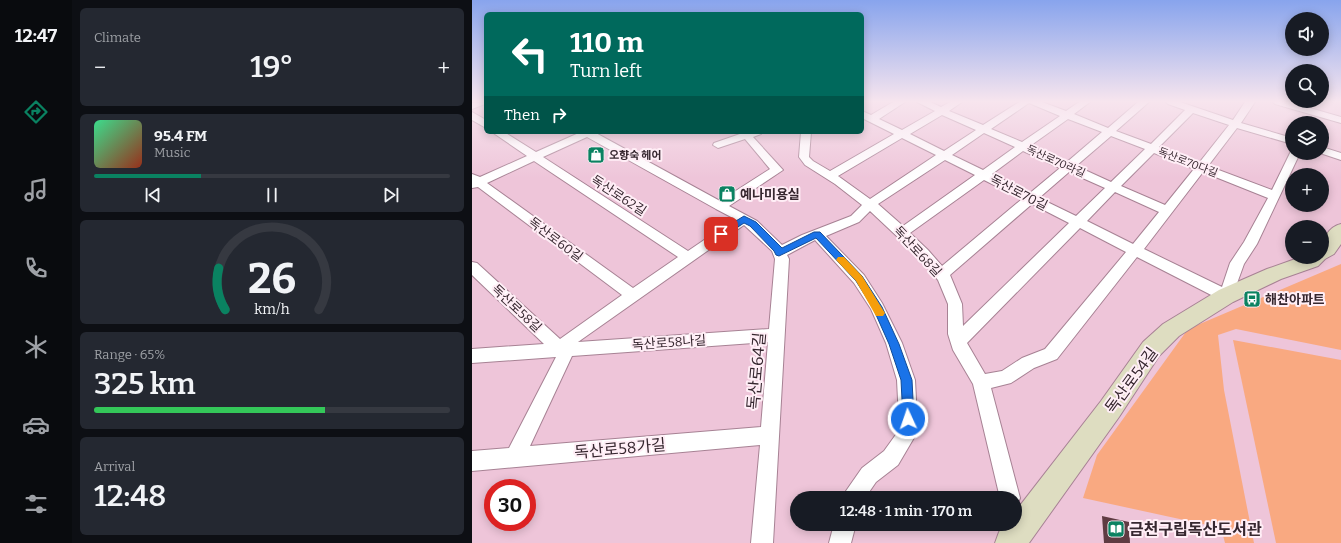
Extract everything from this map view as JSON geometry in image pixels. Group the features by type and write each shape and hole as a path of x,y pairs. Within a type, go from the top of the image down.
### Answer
{"street":[{"name":"독산로70길","path":"889,127 1226,296"},
{"path":"830,176 914,127"},
{"name":"독산로70라길","path":"979,127 1167,211"},
{"path":"591,134 753,224 778,249 779,253 817,234 855,219 870,204 986,127"},
{"path":"902,233 1050,127"},
{"name":"독산로70다길","path":"1098,127 1275,196"},
{"path":"941,274 1115,127"},
{"path":"958,341 1174,127"},
{"path":"981,382 1005,378 1028,363 1051,354 1136,251 1232,127"},
{"path":"1246,127 1285,139"},
{"name":"독산로62길","path":"500,134 688,257"},
{"path":"474,181 534,157 583,134"},
{"path":"718,146 748,134"},
{"path":"720,206 777,170 751,134"},
{"name":"독산로68길","path":"806,134 804,157 809,163 870,204 923,253 941,274 951,292 954,304 956,334 961,350 981,382 1008,491"},
{"path":"1329,152 1341,156"},
{"path":"1226,296 1238,263 1250,244 1293,160"},
{"name":"독산로60길","path":"474,181 632,296"},
{"path":"515,457 564,357 562,350 567,341 744,219"},
{"path":"1329,246 1341,230"},
{"path":"817,234 859,279 877,307 894,344 906,380 908,419 906,436 891,458 869,475 858,491"},
{"name":"독산로64길","path":"762,543 782,259 779,253"},
{"name":"독산로54길","path":"1014,533 1110,409 1151,349 1171,330 1226,296 1274,274 1300,264"},
{"name":"독산로58길","path":"472,267 562,350"},
{"name":"독산로58나길","path":"472,356 777,335"},
{"name":"독산로58가길","path":"472,461 769,435"},
{"path":"840,543 843,531"}],"shaded area":[{"path":"1341,264 1341,350 1236,329 1218,335 1224,390 1254,543 1225,543 1221,528 1083,498 1097,455 1188,329"},
{"path":"1233,340 1341,360 1341,543 1276,543"}],"building":[{"name":"금천구립독산도서관","path":"1102,516 1129,522 1130,543 1104,543"}],"slow traffic":[{"path":"841,260 859,279 880,313"}],"place":[{"name":"오향숙 헤어","path":"596,155"},
{"name":"예나미용실","path":"727,194"},
{"name":"해찬아파트","path":"1252,299"},
{"name":"금천구립독산도서관","path":"1116,529"}],"route":[{"path":"721,234 744,219 753,224 778,249 779,253 817,234 859,279 877,307 894,344 906,380 908,419"}]}
